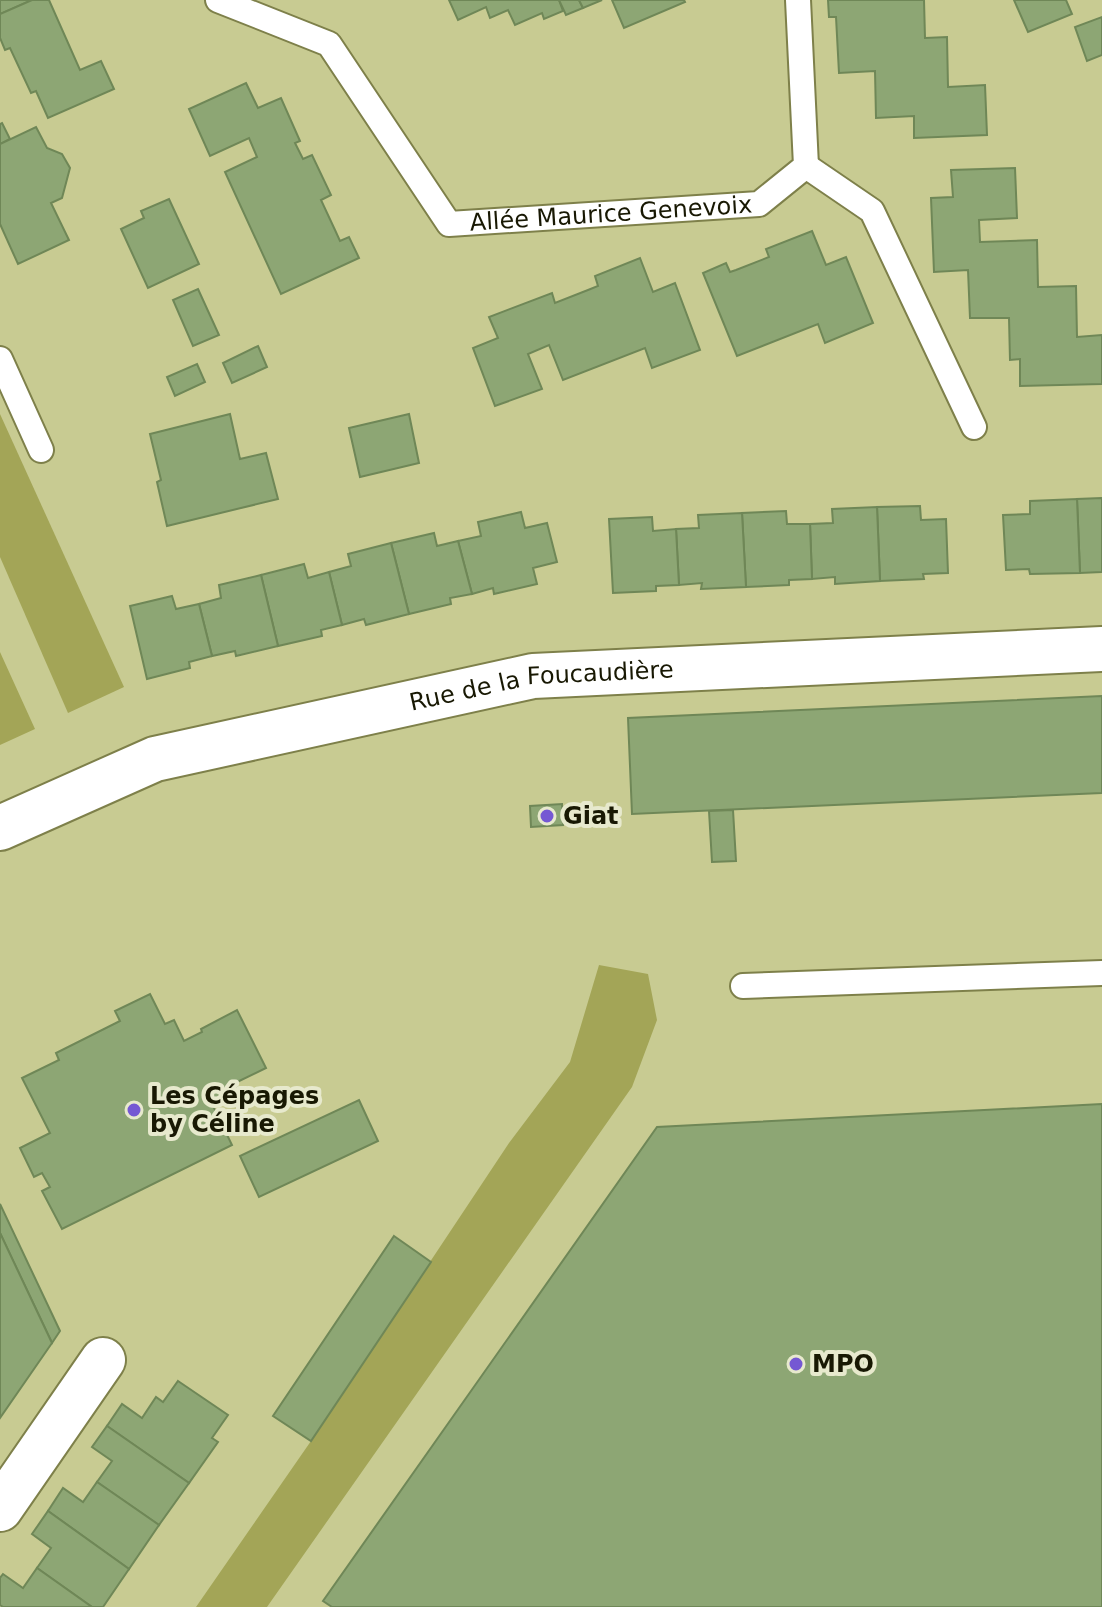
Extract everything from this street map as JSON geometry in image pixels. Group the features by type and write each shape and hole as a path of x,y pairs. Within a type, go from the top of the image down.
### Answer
{"street":[{"name":"Rue de la Foucaudière","path":"0,828 155,759 533,676 1102,649"},
{"path":"0,1509 103,1360"}],"lane":[{"name":"Allée Maurice Genevoix","path":"218,0 329,44 449,224 759,204 806,166"},
{"path":"798,0 806,166 872,211 974,427"},
{"path":"0,359 41,450"},
{"path":"743,986 1102,973"}],"shaded area":[{"path":"0,414 124,687 68,713 0,557"},
{"path":"0,652 35,729 0,745"},
{"path":"599,965 648,974 657,1020 632,1087 267,1607 196,1607 311,1441 509,1143 570,1062"}],"building":[{"path":"0,0 32,0 0,14"},
{"path":"32,0 49,0 80,70 101,61 114,89 48,118 36,91 31,93 10,48 5,50 0,38 0,14"},
{"path":"449,0 559,0 563,11 544,19 542,13 515,25 508,10 490,18 486,7 458,20"},
{"path":"559,0 579,0 583,8 566,15"},
{"path":"579,0 602,0 583,8"},
{"path":"612,0 684,0 685,2 624,28"},
{"path":"828,0 924,0 925,38 947,37 948,87 985,85 987,135 914,138 914,116 876,118 875,71 839,73 836,17 829,17"},
{"path":"1014,0 1066,0 1072,14 1028,32"},
{"path":"1102,17 1102,55 1087,61 1075,27"},
{"path":"246,83 258,108 281,98 300,141 295,143 303,159 312,155 331,195 321,200 340,241 349,237 359,258 281,294 225,172 257,157 249,138 210,156 189,109"},
{"path":"0,124 10,139 0,144"},
{"path":"36,127 47,148 62,154 70,168 62,198 51,203 69,240 18,264 0,224 0,144"},
{"path":"1015,168 1017,218 979,220 980,242 1037,240 1038,287 1076,286 1077,337 1102,335 1102,384 1020,386 1020,359 1010,360 1009,318 970,318 968,270 934,272 931,198 953,197 951,170"},
{"path":"169,199 199,264 148,288 121,229 144,218 141,211"},
{"path":"812,231 826,265 846,257 873,323 825,343 818,324 737,356 703,273 726,263 730,272 736,270 769,257 766,249"},
{"path":"640,258 653,292 675,283 700,350 652,368 645,348 563,380 549,345 528,354 542,389 495,406 473,348 498,338 489,317 552,293 555,303 598,286 595,276"},
{"path":"198,289 219,335 193,346 173,300"},
{"path":"258,346 267,367 232,383 223,363"},
{"path":"197,364 205,382 175,396 167,377"},
{"path":"230,414 240,459 266,453 278,499 167,526 157,482 161,480 150,434"},
{"path":"409,414 419,463 360,477 349,428"},
{"path":"1102,498 1102,572 1080,573 1077,499"},
{"path":"1077,499 1080,573 1030,574 1029,569 1006,570 1003,515 1030,514 1030,501"},
{"path":"920,506 921,520 946,519 948,573 923,574 924,579 880,581 877,507"},
{"path":"877,507 880,581 835,584 835,577 812,579 810,524 833,523 832,509"},
{"path":"786,511 787,524 810,524 812,579 789,580 789,585 746,587 742,513"},
{"path":"521,512 525,528 547,523 557,562 533,568 537,584 494,594 493,588 472,594 458,541 481,536 478,522"},
{"path":"742,513 746,587 701,589 702,583 679,585 676,529 699,528 698,515"},
{"path":"652,517 653,531 676,529 679,585 656,586 656,591 613,593 609,519"},
{"path":"434,533 437,546 458,541 472,594 450,598 451,604 409,614 391,543"},
{"path":"391,543 409,614 366,625 364,619 342,625 329,572 351,566 348,554"},
{"path":"304,564 308,578 329,572 342,625 321,630 322,636 278,646 261,575"},
{"path":"261,575 278,646 236,656 235,651 212,656 199,604 221,598 219,585"},
{"path":"172,596 176,609 199,604 212,656 189,662 190,668 147,679 130,606"},
{"path":"1102,696 1102,793 632,814 628,718"},
{"name":"Giat","path":"562,804 563,825 531,827 530,806"},
{"path":"733,810 736,861 712,862 709,811"},
{"path":"150,994 165,1024 174,1020 184,1041 237,1010 266,1068 235,1083 240,1092 213,1106 232,1145 62,1229 42,1191 50,1187 42,1173 34,1177 20,1148 50,1133 22,1078 59,1060 56,1053 120,1021 115,1011"},
{"path":"359,1100 378,1141 259,1197 240,1156"},
{"name":"MPO","path":"1102,1104 1102,1607 332,1607 323,1601 657,1127"},
{"path":"0,1204 60,1331 52,1343 0,1233"},
{"path":"0,1233 52,1343 0,1418"},
{"path":"394,1236 431,1262 311,1441 273,1416"},
{"path":"178,1381 228,1415 212,1438 218,1442 189,1483 107,1426 122,1404 142,1418 156,1397 163,1402"},
{"path":"107,1426 189,1483 159,1525 97,1482 112,1461 92,1447"},
{"path":"97,1482 159,1525 129,1569 48,1511 63,1488 83,1502"},
{"path":"48,1511 129,1569 103,1607 92,1607 37,1568 51,1548 32,1534"},
{"path":"37,1568 92,1607 0,1605 0,1578 3,1574 23,1588"}],"place":[{"name":"Giat","path":"547,816"},
{"name":"Les Cépages by Céline","path":"134,1110"},
{"name":"MPO","path":"796,1364"}]}
